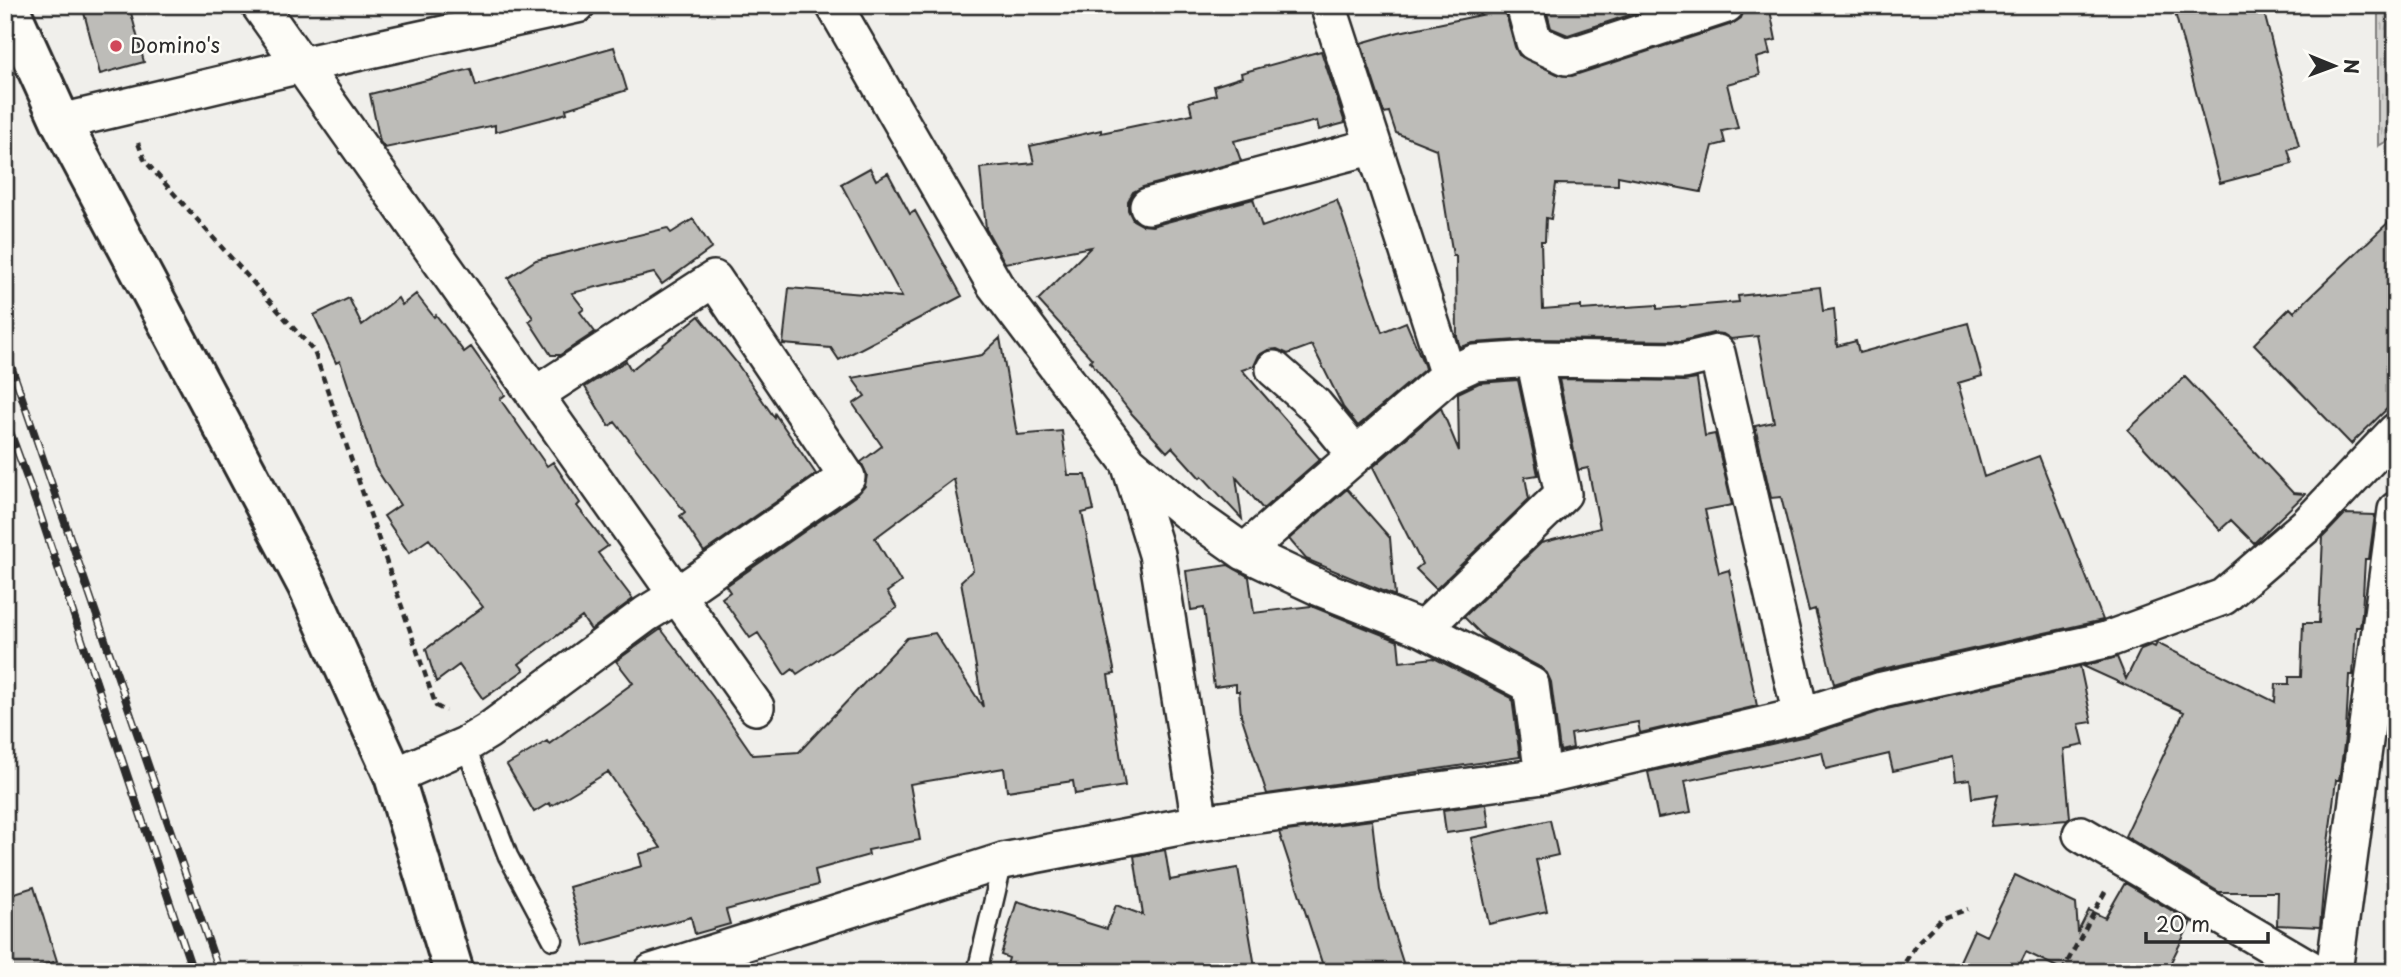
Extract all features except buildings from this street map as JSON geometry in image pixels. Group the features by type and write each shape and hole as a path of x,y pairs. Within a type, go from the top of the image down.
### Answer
{"street":[{"path":"8,5 61,122 307,584 394,776 454,972"},
{"path":"259,5 756,707"},
{"path":"61,122 301,65 577,5"},
{"path":"834,5 995,285 1129,463 1186,511 1244,552 1320,588 1423,629 1531,685 1543,776"},
{"path":"1328,5 1448,375"},
{"path":"1524,5 1534,42 1567,57 1726,5"},
{"path":"1148,206 1374,146"},
{"path":"394,776 476,738 646,614 846,477 714,279 535,395"},
{"path":"1244,552 1448,375 1474,363 1534,359 1684,362 1717,353 1801,716"},
{"path":"1423,629 1563,494 1534,359"},
{"path":"1274,369 1315,405 1356,455"},
{"path":"652,972 1003,861 1200,823 1543,776 1801,716 1882,690 2106,640 2223,597 2308,524 2396,431"},
{"path":"1129,463 1157,554 1200,823"},
{"path":"2334,972 2396,510"},
{"path":"2081,834 2316,972"}],"lane":[{"path":"476,738 508,856 553,940"},
{"path":"977,972 1003,861"}],"path":[{"path":"145,161 314,351 436,706 476,738"},
{"path":"2062,972 2123,859"},
{"path":"1899,972 1917,943 1941,919 1968,909"}],"green space":[{"path":"2378,5 2396,5 2396,136 2378,146"}],"railway":[{"path":"5,348 219,972"},
{"path":"5,418 38,508 193,972"}],"place":[{"name":"Domino's","path":"116,46"}]}
